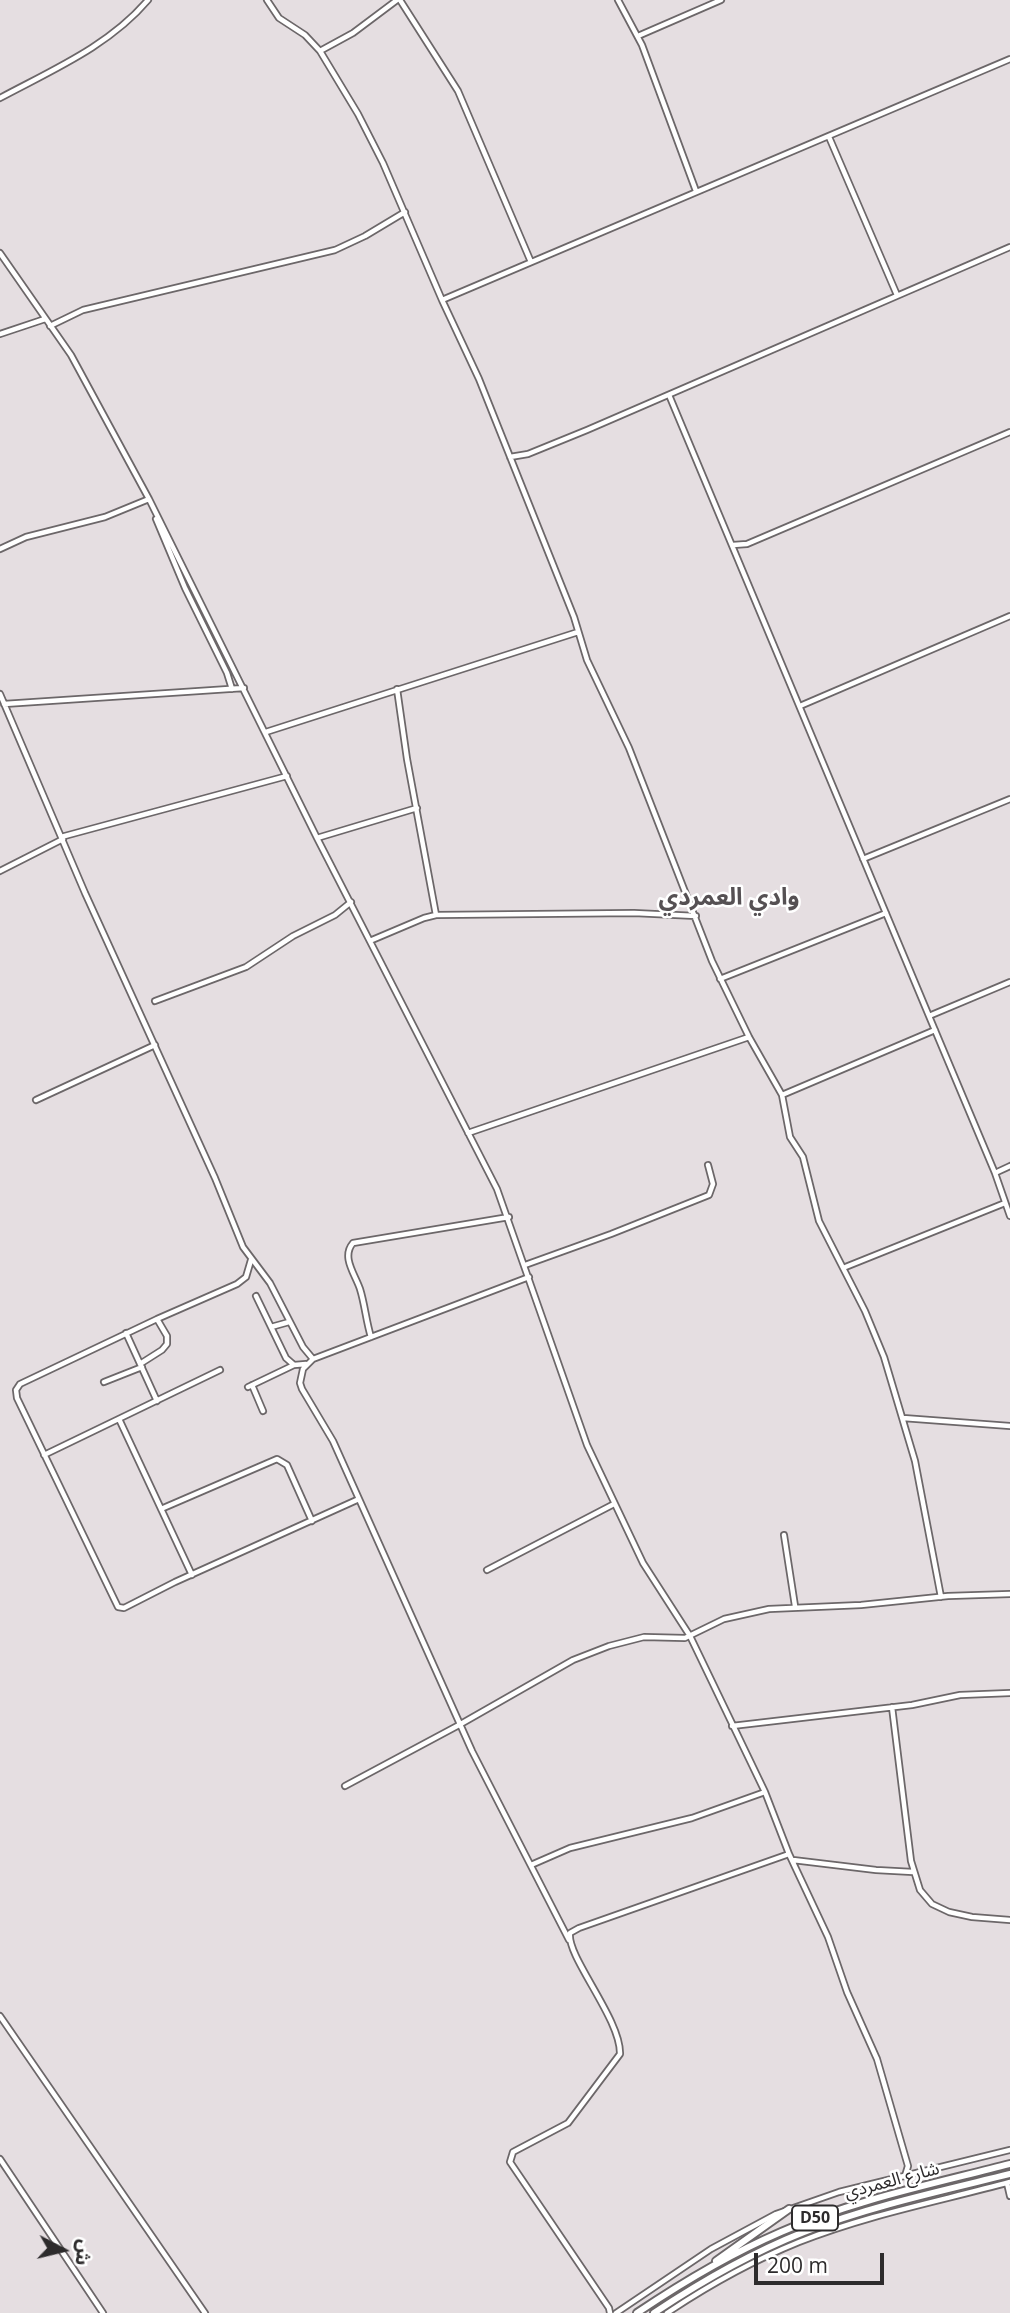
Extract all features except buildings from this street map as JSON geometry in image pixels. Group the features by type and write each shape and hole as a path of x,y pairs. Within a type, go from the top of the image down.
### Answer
{"main road":[{"name":"شارع العمردي","path":"637,2313 709,2267 780,2232 837,2210 1010,2164"},
{"name":"شارع العمردي","path":"654,2313 732,2266 805,2232 871,2210 1010,2174"},
{"path":"709,2267 726,2252 789,2209"}],"street":[{"path":"0,98 102,42 133,18 148,0"},
{"path":"267,0 279,19 305,36 320,51 371,138 475,370 594,677 629,748 720,979 782,1095 790,1137 803,1157 819,1221 875,1334 903,1418 925,1506 940,1597"},
{"path":"320,51 353,33 398,0 458,91 531,262"},
{"path":"618,0 638,36 696,191"},
{"path":"638,36 721,0"},
{"path":"442,300 1010,59"},
{"path":"829,137 897,295"},
{"path":"50,326 83,310 335,250 405,212"},
{"path":"510,457 528,454 669,395 1010,247"},
{"path":"0,253 77,365 149,499 509,1217 576,1417 614,1504 643,1563 690,1636 765,1793 790,1857 828,1937 847,1992 882,2072 908,2166 905,2176"},
{"path":"0,334 45,319"},
{"path":"669,395 995,1173 1010,1216"},
{"path":"732,545 747,544 1010,432"},
{"path":"0,549 26,537 105,517 149,499"},
{"path":"149,499 175,566 227,673 232,689"},
{"path":"800,706 1010,616"},
{"path":"266,732 578,632"},
{"path":"4,704 244,688"},
{"path":"397,689 436,915"},
{"path":"0,694 240,1240 251,1260 270,1283 303,1347 313,1359"},
{"path":"0,871 62,838 287,775"},
{"path":"863,859 1010,799"},
{"path":"317,838 417,808"},
{"path":"155,1001 241,969 293,936 335,915 351,902"},
{"path":"720,979 886,913"},
{"path":"372,940 436,915 696,916"},
{"path":"256,949 259,958"},
{"path":"929,1016 1010,982"},
{"path":"782,1095 935,1030"},
{"path":"468,1133 749,1037"},
{"path":"36,1100 155,1045"},
{"path":"525,1265 709,1195 713,1184 708,1164"},
{"path":"995,1173 1010,1166"},
{"path":"843,1268 1005,1203"},
{"path":"371,1337 361,1291 349,1262 349,1250 353,1243 509,1217"},
{"path":"251,1260 242,1281 126,1333 18,1387 17,1398 118,1607 127,1606 359,1499"},
{"path":"529,1277 313,1359 303,1369 300,1383 333,1441 459,1725 616,2034 620,2054 568,2123 513,2152 510,2162 610,2310 618,2312 722,2243 789,2209 836,2193 1010,2150"},
{"path":"256,1296 286,1358 294,1365"},
{"path":"104,1382 141,1366 162,1350 167,1344 167,1336 157,1319"},
{"path":"271,1327 289,1322"},
{"path":"126,1333 157,1401"},
{"path":"263,1412 250,1386 294,1365 307,1363"},
{"path":"44,1455 220,1370"},
{"path":"903,1418 1010,1426"},
{"path":"119,1419 192,1575"},
{"path":"161,1509 276,1459 287,1465 312,1521"},
{"path":"487,1570 614,1504"},
{"path":"784,1535 795,1606"},
{"path":"345,1786 590,1652 645,1637 680,1639 715,1622 735,1616 795,1606 861,1605 940,1597 1010,1594"},
{"path":"732,1726 892,1707 960,1695 1010,1693"},
{"path":"892,1707 914,1872 925,1897 940,1909 972,1917 1010,1920"},
{"path":"531,1865 570,1848 692,1818 765,1793"},
{"path":"569,1940 570,1933 575,1929 790,1857 876,1870 914,1872"},
{"path":"0,2016 205,2313"},
{"path":"0,2159 103,2313"},
{"path":"908,2166 917,2174"},
{"path":"667,2313 736,2272 799,2242 866,2220 1008,2183 1010,2196"}],"district":[{"name":"وادي العمردي","path":"729,898"}]}
